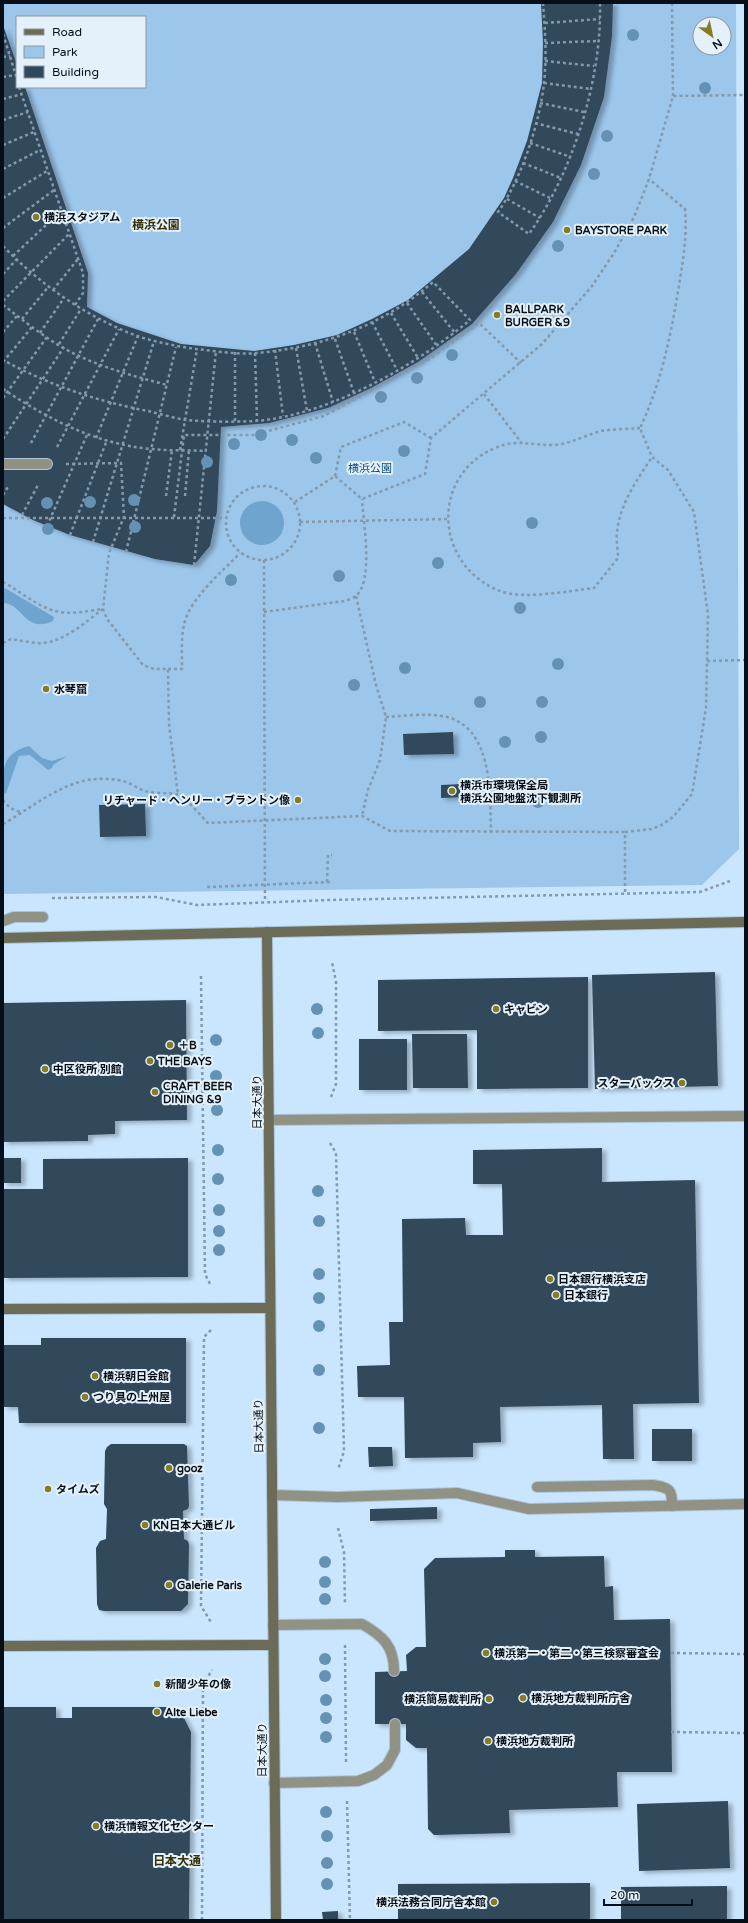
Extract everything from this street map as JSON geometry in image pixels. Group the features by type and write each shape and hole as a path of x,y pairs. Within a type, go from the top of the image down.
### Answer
{"street":[{"path":"3,464 47,464"},
{"path":"3,921 14,917 43,917"},
{"path":"3,938 745,922"},
{"name":"日本大通り","path":"267,932 276,1920"},
{"path":"269,1120 745,1116"},
{"path":"3,1309 270,1308"},
{"path":"537,1488 653,1485 668,1489 672,1494 672,1506"},
{"path":"272,1495 338,1496 457,1493 529,1509 745,1504"},
{"path":"273,1625 362,1624 374,1631 388,1644 394,1659 394,1671"},
{"path":"3,1646 273,1644"},
{"path":"274,1783 361,1781 374,1775 387,1765 395,1750 395,1724"}],"path":[{"path":"543,3 545,23 545,61 544,83 540,103 530,143 516,182 498,212 529,234 540,218 571,157 591,89 600,19 600,3"},
{"path":"362,499 425,474 431,438 521,363 569,315 592,286 614,253 634,217 649,179 672,96 672,3"},
{"path":"545,23 600,19"},
{"path":"3,34 16,75 3,77"},
{"path":"545,43 597,41"},
{"path":"3,57 10,56"},
{"path":"545,61 594,66"},
{"path":"544,83 591,89"},
{"path":"20,88 47,171 83,273 83,293 75,305"},
{"path":"3,99 22,94"},
{"path":"672,96 743,95"},
{"path":"540,103 584,112"},
{"path":"3,120 28,112"},
{"path":"535,123 578,134"},
{"path":"3,145 34,132"},
{"path":"530,143 571,157"},
{"path":"3,169 40,150"},
{"path":"523,163 561,178"},
{"path":"3,198 47,171"},
{"path":"3,824 21,812 73,783 98,778 125,782 144,791 178,795 208,823 362,816 390,831 625,832 651,829 660,826 673,817 692,794 706,708 708,615 694,512 668,470 652,457 640,428 653,401 675,314 687,232 685,209 649,179"},
{"path":"516,182 550,198"},
{"path":"3,228 54,190"},
{"path":"507,199 540,218"},
{"path":"13,256 61,211"},
{"path":"3,301 69,234"},
{"path":"3,246 31,273 53,290 98,319 138,336 176,346 216,351 255,353 296,348 354,332 407,303 433,282 470,320 437,346 418,358 354,393 333,402 283,416 257,420 235,421 185,420 110,404 61,388 4,361 32,327"},
{"path":"53,290 78,259"},
{"path":"3,274 17,260"},
{"path":"22,319 49,286"},
{"path":"422,292 455,332"},
{"path":"40,333 64,298"},
{"path":"407,303 437,346"},
{"path":"3,305 40,333 78,356 142,379 166,385"},
{"path":"59,344 81,309"},
{"path":"391,313 418,358"},
{"path":"3,332 18,316"},
{"path":"28,448 98,319"},
{"path":"372,322 396,370"},
{"path":"174,517 184,436 253,435 324,416 431,358 479,323 521,363"},
{"path":"54,454 119,329"},
{"path":"354,332 375,382"},
{"path":"96,438 138,336"},
{"path":"3,398 47,337"},
{"path":"335,338 354,393"},
{"path":"93,542 154,341"},
{"path":"315,343 333,402"},
{"path":"126,552 176,346"},
{"path":"3,438 64,347"},
{"path":"296,348 307,410"},
{"path":"180,450 196,349"},
{"path":"275,350 283,416"},
{"path":"194,565 216,351"},
{"path":"235,352 235,421"},
{"path":"255,353 257,420"},
{"path":"3,389 46,415 96,438 151,449 206,451"},
{"path":"484,394 521,442"},
{"path":"295,502 335,476 341,447 404,422 431,438"},
{"path":"640,428 602,431 555,445 521,442 495,448 472,462 456,483 448,508 449,535 459,560 477,579 501,592 528,595 594,588 618,558 616,534 622,511 629,493 652,457"},
{"path":"47,526 87,435"},
{"path":"70,535 107,440"},
{"path":"166,496 172,450"},
{"path":"185,496 189,450"},
{"path":"47,464 121,463 124,517 109,553 103,609 107,619 143,665 154,669 182,669 184,625 190,609 210,584 240,553"},
{"path":"264,612 344,601 356,596 362,585 367,567 362,499 335,476"},
{"path":"22,515 40,481"},
{"path":"3,495 10,482"},
{"path":"261,485 274,487 286,493 295,502 300,515 301,528 296,540 289,550 277,557 264,560 252,559 240,553 231,543 226,531 225,518 229,506 237,495 248,488 261,485"},
{"path":"3,518 225,518"},
{"path":"300,522 448,519"},
{"path":"264,560 265,902"},
{"path":"3,582 42,606 56,612 75,612 103,609"},
{"path":"356,596 376,685 386,717 380,760 368,790 362,816"},
{"path":"3,643 11,639 37,643 53,640 67,635 103,609"},
{"path":"708,661 745,660"},
{"path":"168,669 169,724 178,795"},
{"path":"386,717 409,715 442,716 455,720 470,730 478,742 489,779 491,832"},
{"path":"3,800 10,808 21,812"},
{"path":"625,832 625,892"},
{"path":"207,887 329,882 328,855 332,855"},
{"path":"49,898 156,897 197,905 625,892 700,892 730,881"},
{"path":"331,1097 336,1084 336,982 332,962"},
{"path":"201,976 205,1274 210,1284"},
{"path":"330,1143 336,1153 344,1451 338,1470"},
{"path":"211,1330 204,1337 201,1606 211,1622"},
{"path":"338,1528 344,1552 350,1920"},
{"path":"671,1653 745,1654"},
{"path":"202,1920 203,1685 212,1670"},
{"path":"671,1732 745,1733"}],"green space":[{"name":"横浜公園","path":"3,3 736,3 739,849 702,885 3,894"}],"shaded area":[{"path":"262,501 274,505 280,511 284,523 280,535 274,541 262,545 250,541 244,535 240,523 244,511 250,505"},
{"path":"3,587 54,617 53,621 43,624 36,624 30,621 10,604 3,603"},
{"path":"29,746 42,758 52,761 67,756 48,770 30,755 19,756 6,793 3,795 4,770 8,758 20,749"}],"building":[{"name":"横浜スタジアム","path":"541,3 613,3 612,36 604,97 581,165 553,222 516,274 472,324 418,362 371,388 328,408 269,423 221,427 217,511 210,546 194,565 155,559 70,535 33,520 3,504 3,25 16,62 16,88 25,88 88,273 87,307 117,323 181,344 254,351 294,345 337,335 372,319 408,300 469,249 504,198 527,141 542,83 543,43"},
{"path":"453,732 454,754 404,755 403,734"},
{"name":"横浜市環境保全局 横浜公園地盤沈下観測所","path":"464,784 464,797 441,798 441,785"},
{"path":"145,804 146,836 100,837 99,805"},
{"path":"715,972 718,1086 595,1089 592,975"},
{"path":"588,977 588,1088 477,1089 477,1030 378,1031 378,980"},
{"path":"186,1000 187,1120 115,1121 115,1134 88,1135 88,1141 3,1142 3,1003"},
{"path":"412,1034 467,1034 468,1088 413,1088"},
{"path":"359,1039 407,1039 407,1090 359,1090"},
{"name":"日本銀行横浜支店","path":"602,1148 602,1182 695,1180 699,1403 633,1404 634,1459 603,1459 602,1405 500,1407 501,1442 473,1443 473,1457 405,1458 404,1397 358,1397 357,1366 390,1365 389,1322 403,1322 402,1219 465,1218 466,1235 503,1235 502,1184 473,1184 473,1150"},
{"path":"3,1158 21,1158 21,1183 3,1183"},
{"path":"188,1158 188,1277 3,1278 3,1189 43,1189 43,1159"},
{"name":"横浜朝日会館","path":"41,1338 186,1338 186,1423 19,1423 18,1407 3,1407 3,1345 41,1345"},
{"path":"652,1429 692,1429 692,1461 652,1461"},
{"name":"KN日本大通ビル","path":"111,1444 184,1444 187,1446 189,1506 188,1509 183,1511 184,1539 188,1541 189,1545 188,1604 181,1611 99,1610 97,1604 96,1548 100,1541 106,1539 107,1509 104,1504 105,1451"},
{"path":"368,1447 392,1447 393,1466 369,1467"},
{"path":"437,1507 437,1519 370,1521 370,1509"},
{"name":"横浜地方裁判所庁舎","path":"505,1550 535,1550 535,1557 604,1556 605,1587 613,1586 614,1620 670,1619 672,1772 617,1772 618,1807 509,1810 510,1833 434,1835 428,1829 427,1748 416,1748 406,1740 406,1724 375,1724 375,1672 407,1671 406,1655 416,1647 426,1647 424,1569 435,1558 505,1557"},
{"name":"横浜情報文化センター","path":"3,1707 56,1707 56,1718 72,1718 72,1707 168,1707 183,1716 191,1732 189,1920 3,1920"},
{"path":"728,1801 730,1868 639,1871 637,1804"},
{"name":"横浜法務合同庁舎本館","path":"590,1883 590,1920 398,1920 398,1884"},
{"path":"727,1886 727,1920 621,1920 621,1887"},
{"path":"338,1911 338,1920 323,1920 322,1912"}],"place":[{"name":"横浜スタジアム","path":"36,217"},
{"name":"BAYSTORE PARK","path":"567,230"},
{"name":"BALLPARK BURGER &9","path":"497,315"},
{"name":"水琴窟","path":"46,689"},
{"name":"横浜市環境保全局 横浜公園地盤沈下観測所","path":"452,791"},
{"name":"リチャード・ヘンリー・ブラントン像","path":"298,800"},
{"name":"キャビン","path":"496,1009"},
{"name":"＋B","path":"170,1045"},
{"name":"THE BAYS","path":"150,1061"},
{"name":"中区役所 別館","path":"45,1069"},
{"name":"スターバックス","path":"682,1083"},
{"name":"CRAFT BEER DINING &9","path":"155,1092"},
{"name":"日本銀行横浜支店","path":"550,1279"},
{"name":"日本銀行","path":"556,1295"},
{"name":"横浜朝日会館","path":"95,1376"},
{"name":"つり具の上州屋","path":"85,1397"},
{"name":"gooz","path":"169,1468"},
{"name":"タイムズ","path":"48,1489"},
{"name":"KN日本大通ビル","path":"145,1525"},
{"name":"Galerie Paris","path":"169,1585"},
{"name":"横浜第一・第二・第三検察審査会","path":"486,1653"},
{"name":"新聞少年の像","path":"157,1684"},
{"name":"横浜地方裁判所庁舎","path":"523,1698"},
{"name":"横浜簡易裁判所","path":"489,1699"},
{"name":"Alte Liebe","path":"157,1712"},
{"name":"横浜地方裁判所","path":"488,1741"},
{"name":"横浜情報文化センター","path":"96,1826"},
{"name":"横浜法務合同庁舎本館","path":"494,1902"}],"district":[{"name":"横浜公園","path":"156,225"},
{"name":"日本大通","path":"177,1861"}]}
